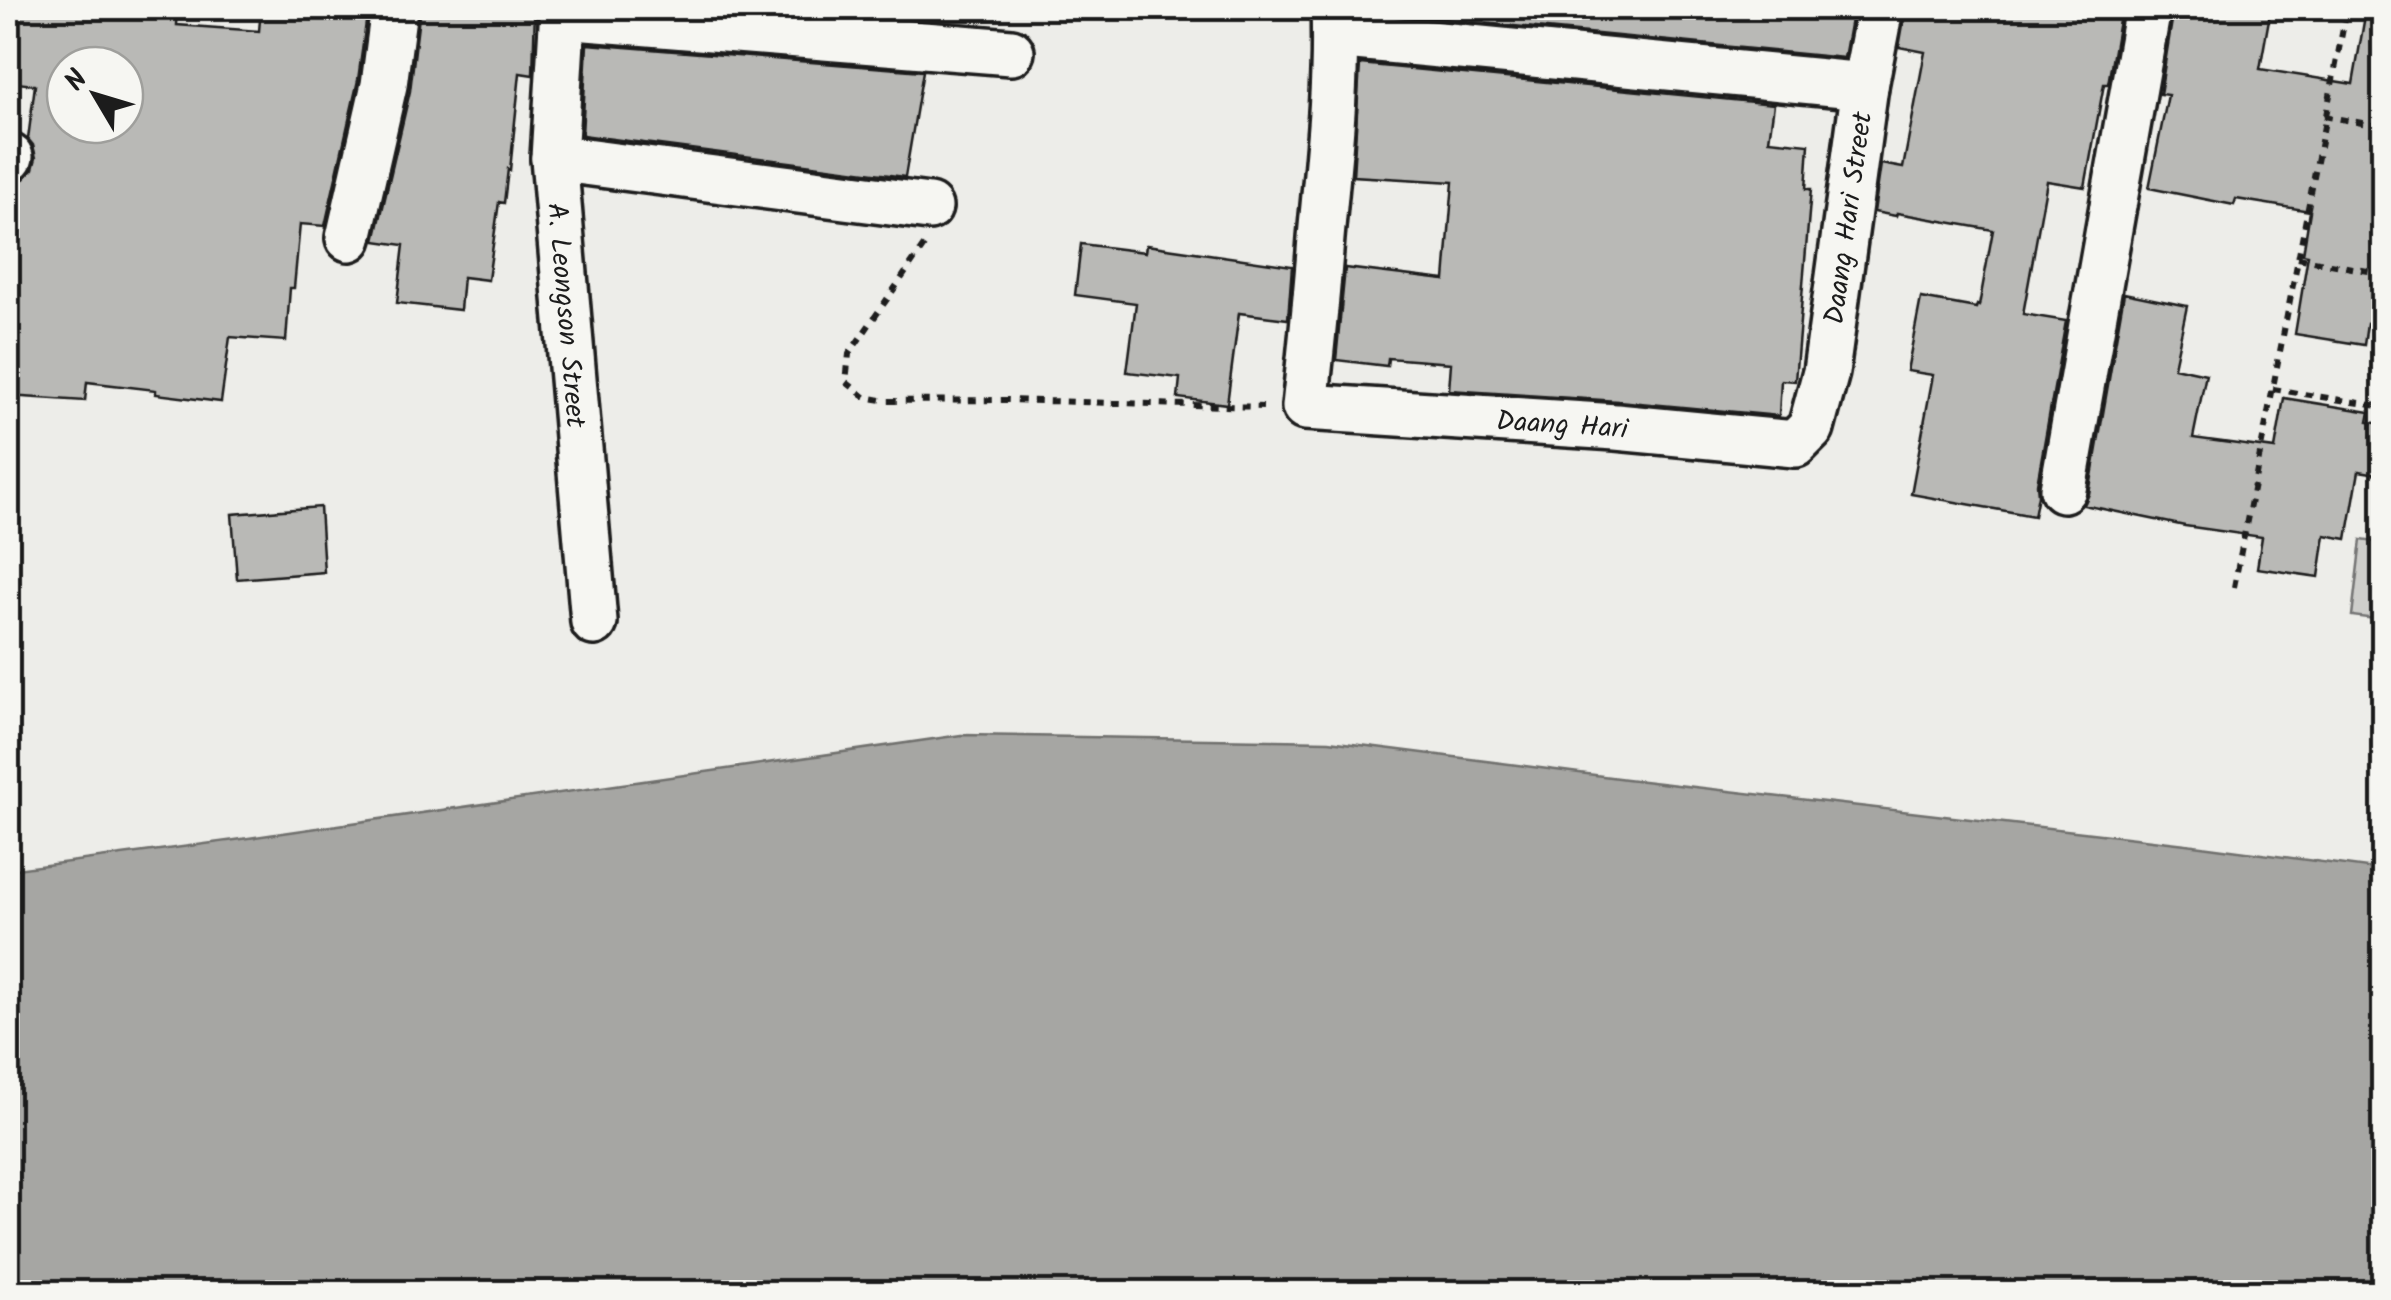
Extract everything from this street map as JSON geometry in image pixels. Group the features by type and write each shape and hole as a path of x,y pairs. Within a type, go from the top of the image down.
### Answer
{"street":[{"path":"349,238 384,86 394,8"},
{"name":"Daang Hari Street","path":"1811,428 1826,372 1865,86 1880,8"},
{"path":"2062,489 2148,8"},
{"path":"562,12 1010,52"},
{"name":"A. Leongson Street","path":"562,12 554,158 594,622"},
{"path":"1305,407 1331,143 1334,21 1865,86"},
{"path":"554,158 928,207"},
{"name":"Daang Hari","path":"1305,407 1616,427 1795,444 1811,428"}],"path":[{"path":"2234,587 2346,8"},
{"path":"2324,116 2384,127"},
{"path":"928,207 936,217 936,228 849,354 846,382 865,397 886,401 1305,407"},
{"path":"2298,258 2384,274"},
{"path":"2273,389 2384,407"}],"shaded area":[{"path":"2361,540 2383,543 2383,620 2352,616"},
{"path":"961,735 1329,741 2383,870 2383,1292 8,1292 8,870"}],"building":[{"path":"8,8 178,8 177,25 259,31 261,8 326,12 326,8 368,8 358,80 325,226 300,224 286,341 230,337 221,402 87,382 85,401 8,396 8,183 24,179 33,169 36,158 28,139 35,85 8,82"},
{"path":"420,8 535,8 533,75 520,73 510,170 504,203 499,202 488,280 463,277 460,310 397,303 404,245 375,241 410,91"},
{"path":"1360,8 1775,10 1853,8 1844,58"},
{"path":"1906,8 2121,9 2085,187 2047,181 2023,314 2066,321 2034,516 1911,494 1933,375 1907,371 1921,298 1979,306 1993,230 1874,212 1881,164 1903,168 1925,52 1899,47"},
{"path":"2174,8 2271,8 2260,69 2353,84 2366,10 2384,12 2384,326 2367,324 2364,345 2295,334 2308,255 2303,254 2310,211 2236,199 2234,205 2149,188 2168,95 2160,94"},
{"path":"587,44 923,71 905,177 582,135"},
{"path":"1360,64 1774,104 1769,140 1809,144 1806,189 1811,189 1795,381 1781,380 1779,416 1449,390 1451,363 1388,358 1387,366 1336,360 1345,268 1445,280 1453,182 1353,176"},
{"path":"1081,244 1145,252 1146,245 1292,266 1288,319 1239,313 1227,404 1178,398 1180,378 1127,372 1136,303 1075,295"},
{"path":"2124,293 2187,306 2174,367 2206,374 2193,438 2275,449 2284,398 2370,412 2368,422 2384,424 2384,475 2359,471 2347,539 2325,535 2319,577 2257,568 2262,537 2084,505"},
{"path":"320,507 324,572 237,579 232,514"}]}
